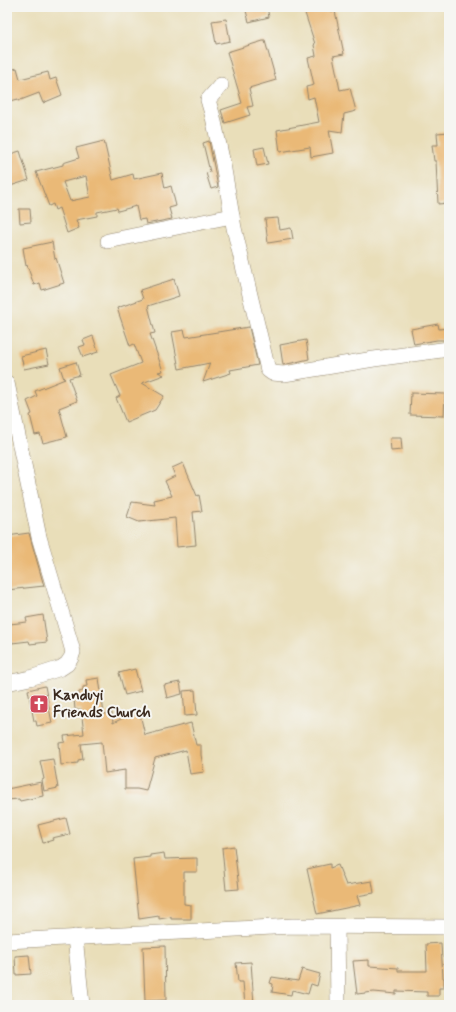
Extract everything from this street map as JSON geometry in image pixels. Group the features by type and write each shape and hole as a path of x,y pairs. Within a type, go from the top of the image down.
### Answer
{"street":[{"path":"221,86 208,100 223,164 234,228 268,370 272,374 284,374 374,358 449,349"},
{"path":"108,241 232,216"},
{"path":"7,383 39,537 73,652 67,664 61,668 30,678 7,683"},
{"path":"7,941 293,926 449,927"},
{"path":"337,927 338,1005"},
{"path":"75,937 82,1005"}],"building":[{"path":"245,7 267,7 269,17 249,22"},
{"path":"303,7 332,7 332,12 335,11 344,54 333,56 340,90 350,88 356,111 344,114 342,132 329,130 333,153 311,157 310,147 280,152 277,130 319,122 314,97 308,99 306,87 314,85 308,58 316,56 315,44"},
{"path":"226,19 230,41 216,44 212,21"},
{"path":"265,41 276,80 249,88 253,106 247,107 250,115 225,123 221,110 242,103 227,52"},
{"path":"17,68 20,79 48,72 50,80 56,78 62,95 43,103 39,93 18,101 18,99 7,102 7,71"},
{"path":"449,132 449,203 438,204 436,161 434,161 432,145 438,145 437,133"},
{"path":"104,141 113,180 133,174 134,179 162,173 165,188 171,186 176,206 169,208 172,219 146,224 145,219 139,220 136,206 118,211 117,208 97,212 97,216 76,220 79,228 67,233 59,208 55,210 53,204 49,206 36,172 63,165 63,163 79,158 76,148","holes":["86,176 90,197 70,201 63,182"]},
{"path":"209,141 218,187 211,189 206,173 210,172 203,143"},
{"path":"264,147 268,164 257,166 254,149"},
{"path":"20,151 29,180 7,187 7,155"},
{"path":"19,209 30,209 31,222 20,223"},
{"path":"278,218 280,230 291,228 293,239 268,243 265,219"},
{"path":"52,242 55,259 56,258 64,283 42,290 40,283 34,285 27,265 26,266 23,248"},
{"path":"174,279 179,296 148,306 155,333 150,334 163,371 158,372 164,375 142,383 164,396 155,410 126,422 116,398 120,396 111,375 141,363 134,344 130,346 117,308 143,299 140,290"},
{"path":"438,324 439,329 448,328 449,340 437,340 414,344 411,329"},
{"path":"249,327 258,365 230,370 231,373 203,382 210,363 179,369 172,332 184,330 186,337"},
{"path":"93,336 98,352 83,357 79,347 85,345 83,340"},
{"path":"306,340 309,359 283,365 280,345"},
{"path":"46,350 49,364 24,369 21,356"},
{"path":"76,362 80,375 69,378 77,401 59,408 67,437 43,443 40,434 35,435 30,415 32,414 27,401 37,396 35,391 65,379 60,367"},
{"path":"411,393 445,394 444,416 410,415"},
{"path":"390,438 401,438 402,450 391,451"},
{"path":"183,463 197,496 199,495 202,511 193,512 196,545 177,547 175,518 139,522 127,517 132,502 155,505 154,500 172,496 165,481 175,476 172,468"},
{"path":"29,533 44,586 7,590 7,536"},
{"path":"43,615 47,642 30,644 29,641 12,643 12,641 7,641 7,625 27,622 26,618"},
{"path":"135,669 141,691 125,695 119,673"},
{"path":"99,678 104,714 112,713 113,723 139,710 145,735 191,723 196,745 201,745 204,772 190,774 186,750 155,758 146,791 125,789 125,770 105,773 102,742 81,744 83,759 78,760 78,763 61,765 59,743 65,742 64,736 84,734 81,709 75,710 74,698 79,697 79,692 83,691 83,687 87,686 86,680"},
{"path":"180,682 182,694 167,698 164,685"},
{"name":"Kanduyi Friends Church","path":"45,686 52,723 37,726 36,721 34,721 28,690"},
{"path":"195,690 197,715 185,716 183,691"},
{"path":"53,759 58,788 44,791 42,780 44,779 40,761"},
{"path":"41,782 43,796 20,801 19,799 7,800 7,789"},
{"path":"66,818 70,834 52,838 53,840 43,843 38,825"},
{"path":"234,846 239,889 226,890 222,848"},
{"path":"164,853 165,859 197,858 197,872 184,872 184,904 191,905 191,919 171,919 171,917 159,919 159,916 139,919 133,859 150,857 150,855"},
{"path":"330,864 330,868 338,865 346,885 372,881 374,893 357,896 360,905 317,914 307,869"},
{"path":"441,943 444,988 439,988 439,996 427,996 427,992 396,991 396,994 374,992 357,994 353,961 369,960 369,966 398,968 398,971 427,971 426,944"},
{"path":"165,946 166,1000 145,1001 143,947"},
{"path":"29,955 31,974 16,975 15,956"},
{"path":"251,962 254,1005 245,1005 243,982 238,982 236,963"},
{"path":"302,969 320,974 317,986 311,984 308,994 292,990 291,995 272,992 273,984 270,983 272,977 298,981"}],"place":[{"name":"Kanduyi Friends Church","path":"39,704"}]}
